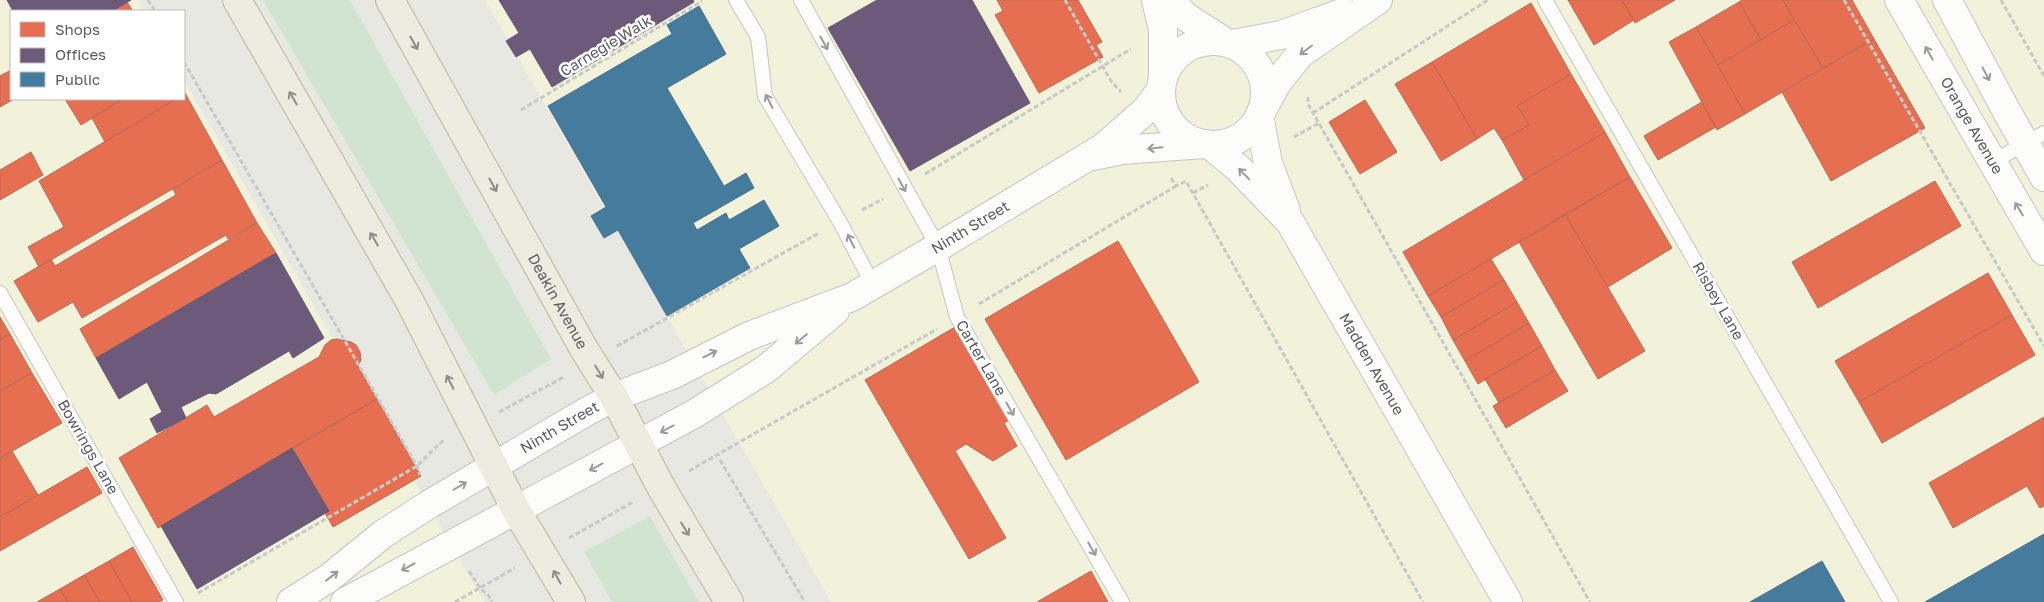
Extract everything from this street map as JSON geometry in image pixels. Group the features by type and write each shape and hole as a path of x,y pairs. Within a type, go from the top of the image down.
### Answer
{"highway":[{"path":"237,0 409,300 516,510 571,602"},
{"name":"Deakin Avenue","path":"390,0 592,362 614,397 661,487 729,602"}],"street":[{"path":"1156,0 1163,30 1162,84 1165,114 1175,129 1188,139 1207,145 1227,143 1242,136 1249,130 1277,83 1295,60 1307,49 1376,1"},
{"path":"1170,0 1186,17 1248,54 1262,76 1265,94 1260,114 1268,163 1290,222"},
{"name":"Orange Avenue","path":"1899,0 2044,251"},
{"path":"1947,0 2034,138 2044,177"},
{"path":"1162,84 1174,58 1186,48 1202,41 1228,43 1281,35 1376,1"},
{"name":"Ninth Street","path":"291,602 329,578 383,534 428,505 614,397 672,375 749,336 862,291 938,247 1104,147 1146,110 1162,84"},
{"name":"Ninth Street","path":"1089,157 1122,150 1207,145"},
{"name":"Madden Avenue","path":"1207,145 1238,168 1290,222 1508,602"},
{"name":"Ninth Street","path":"345,602 694,414 766,369 862,291"}],"lane":[{"path":"736,0 758,37 765,96 840,222 862,291"},
{"name":"Carter Lane","path":"801,0 903,188 938,247 957,318 1122,602"},
{"name":"Risbey Lane","path":"1545,0 1891,602"},
{"path":"1992,162 2034,138"},
{"name":"Bowrings Lane","path":"0,293 176,602"}],"path":[{"path":"1065,0 1111,81 1120,90 1135,119"},
{"path":"1313,113 1488,0"},
{"path":"1844,0 2044,346"},
{"path":"2000,0 2044,76"},
{"name":"Carnegie Walk","path":"521,110 702,1"},
{"path":"1295,60 1306,82 1308,104 1590,602"},
{"path":"185,64 417,466 428,505"},
{"path":"191,597 417,466 440,443 592,362 645,330 903,188 1103,67"},
{"path":"1151,148 1176,186 1186,181 1423,602"},
{"path":"455,602 718,455"},
{"path":"720,460 805,602"}],"shaded area":[{"path":"0,0 138,0 143,10 10,10 10,100 185,100 185,82 484,602 0,602"},
{"path":"263,0 350,0 551,359 494,395"},
{"path":"485,0 2044,0 2044,602 831,602"},
{"path":"650,516 699,602 612,602 584,552"}],"building: Shops":[{"path":"997,0 1078,0 1102,42 1096,45 1103,57 1039,93 995,15 1003,11"},
{"path":"1568,0 1622,0 1634,20 1594,45"},
{"path":"1622,0 1675,0 1635,23"},
{"path":"1742,0 1783,0 1794,20 1761,40 1739,2"},
{"path":"1783,0 1852,0 1874,39 1823,68"},
{"path":"127,2 132,10 114,10"},
{"path":"1739,2 1761,40 1718,65 1696,27"},
{"path":"1531,3 1571,74 1517,106 1529,125 1502,140 1494,128 1477,139 1432,62"},
{"path":"1794,20 1823,68 1745,114 1718,65"},
{"path":"1696,27 1745,114 1717,130 1669,42"},
{"path":"1874,39 1925,128 1831,181 1782,92"},
{"path":"1432,62 1477,139 1441,161 1395,84"},
{"path":"10,71 10,100 12,100 0,107 0,76"},
{"path":"1571,74 1605,132 1524,180 1502,140 1529,125 1517,106"},
{"path":"185,93 222,160 39,267 28,247 64,227 39,181 174,100 185,100"},
{"path":"66,100 121,100 81,125"},
{"path":"121,100 174,100 105,142 92,118"},
{"path":"1365,100 1397,152 1360,174 1329,122"},
{"path":"1702,102 1716,127 1658,160 1644,136"},
{"path":"1605,132 1630,177 1428,296 1403,252"},
{"path":"31,152 43,175 0,200 0,170"},
{"path":"222,160 257,223 228,239 226,235 82,318 73,302 38,322 14,281 51,259 55,266 176,195 173,189"},
{"path":"1630,177 1672,248 1608,287 1565,214"},
{"path":"1935,181 1961,226 1818,308 1792,262"},
{"path":"1565,214 1645,351 1598,379 1519,242"},
{"path":"257,223 276,253 96,358 80,329"},
{"path":"1118,241 1199,382 1066,460 985,319"},
{"path":"1491,259 1504,280 1441,317 1428,296"},
{"path":"1988,273 2012,315 1859,402 1835,361"},
{"path":"1504,280 1517,302 1453,340 1441,317"},
{"path":"1517,302 1529,323 1465,361 1453,340"},
{"path":"2012,315 2035,355 1882,443 1859,402"},
{"path":"0,317 10,334 0,339"},
{"path":"1529,323 1542,346 1478,384 1465,361"},
{"path":"955,327 1009,420 1004,423 1017,446 993,461 966,444 955,451 1006,538 969,559 865,380"},
{"path":"10,334 32,373 0,391 0,339"},
{"path":"337,339 356,345 360,352 361,360 358,366 377,399 158,528 119,458 207,405 214,417 319,357 325,345 331,340"},
{"path":"1542,346 1555,370 1499,403 1485,379"},
{"path":"1555,370 1568,391 1506,428 1493,406"},
{"path":"32,373 62,423 0,458 0,391"},
{"path":"377,399 421,476 333,527 325,513 329,511 292,448"},
{"path":"2044,417 2044,506 2040,508 2027,486 1953,528 1929,483"},
{"path":"12,451 38,495 0,517 0,458"},
{"path":"87,467 102,493 0,551 0,517"},
{"path":"133,547 163,600 159,602 132,602 109,561"},
{"path":"109,561 132,602 100,602 84,575"},
{"path":"1091,571 1108,602 1037,602"},
{"path":"84,575 100,602 68,602 60,589"},
{"path":"60,589 68,602 37,602"}],"building: Offices":[{"path":"7,0 131,0 114,10 12,10"},
{"path":"499,0 693,0 694,2 552,87 530,49 516,57 506,41 519,33"},
{"path":"877,0 972,0 1030,103 910,171 828,28"},
{"path":"276,253 324,338 293,358 289,351 216,394 209,393 181,407 186,418 157,433 150,419 162,412 147,382 119,399 96,358"},
{"path":"292,448 329,511 197,589 161,526"}],"building: Public":[{"path":"699,6 726,54 667,88 724,186 746,173 754,188 693,223 697,230 726,213 729,220 764,200 779,226 739,249 750,268 667,316 618,230 604,238 591,216 606,207 548,106 672,34 667,25"},
{"path":"2044,534 2044,602 1925,602"},
{"path":"1822,561 1845,602 1750,602"}]}
